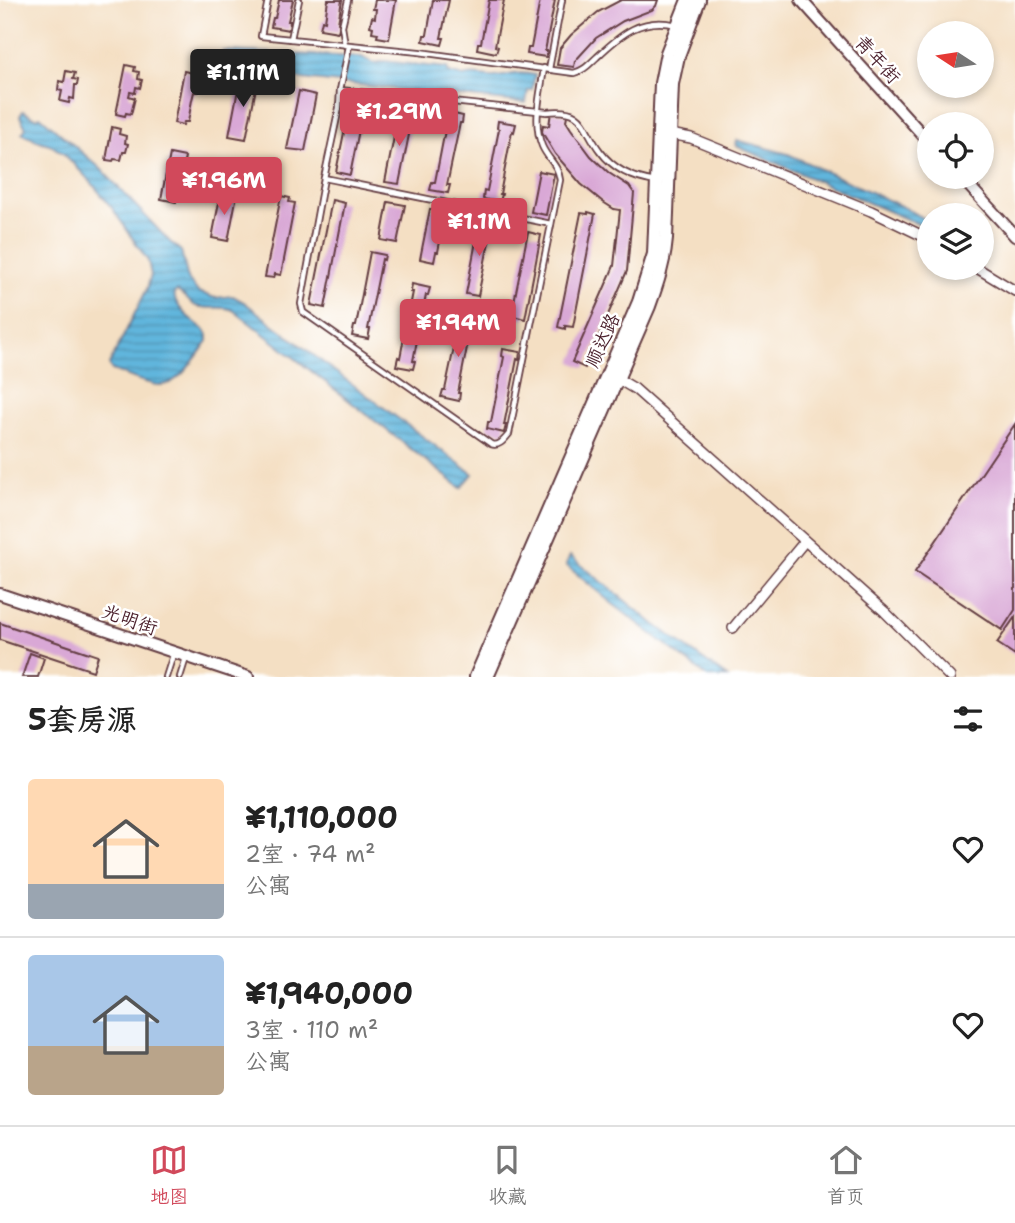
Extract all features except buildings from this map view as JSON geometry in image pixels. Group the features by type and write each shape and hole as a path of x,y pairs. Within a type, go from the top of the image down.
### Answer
{"main road":[{"name":"顺达路","path":"476,677 639,302 654,254 661,83 667,52 688,0"},
{"name":"顺达路","path":"488,677 649,306 665,256 672,84 676,63 699,0"}],"street":[{"name":"青年街","path":"801,0 917,129"},
{"path":"670,134 691,138 871,211 917,233"},
{"path":"972,189 1015,236"},
{"path":"994,278 1015,291"},
{"path":"618,379 635,389 885,612 950,677"},
{"path":"733,628 805,541"},
{"name":"光明街","path":"0,594 248,677"}],"lane":[{"path":"268,0 261,36 419,52 574,72 581,71 618,37 635,28 659,22 678,25"},
{"path":"291,39 299,0"},
{"path":"348,0 342,26 347,46 339,108 301,304 303,312 495,445 501,443 509,434 560,180 559,171 543,149 539,138 538,111 562,0"},
{"path":"340,90 538,111 564,110 583,123 598,149 620,170 644,180 657,182"},
{"path":"324,178 551,224"},
{"path":"166,677 174,652"},
{"path":"180,677 187,656"}],"water":[{"path":"223,51 362,57 376,63 384,61 447,68 449,73 463,77 497,77 523,73 535,75 526,103 218,70"},
{"path":"23,111 36,118 40,116 100,168 181,251 188,279 198,292 215,298 233,296 244,302 473,474 461,488 233,310 196,306 177,291 174,293 175,299 181,309 208,335 208,341 187,369 174,381 160,385 112,370 109,365 147,289 151,275 148,261 112,208 64,154 49,144 22,133 26,128 20,116"},
{"path":"737,140 788,154 905,208 917,215 917,224 916,223 736,146"},
{"path":"570,556 654,624 727,677 708,677 609,601 566,565"}]}
